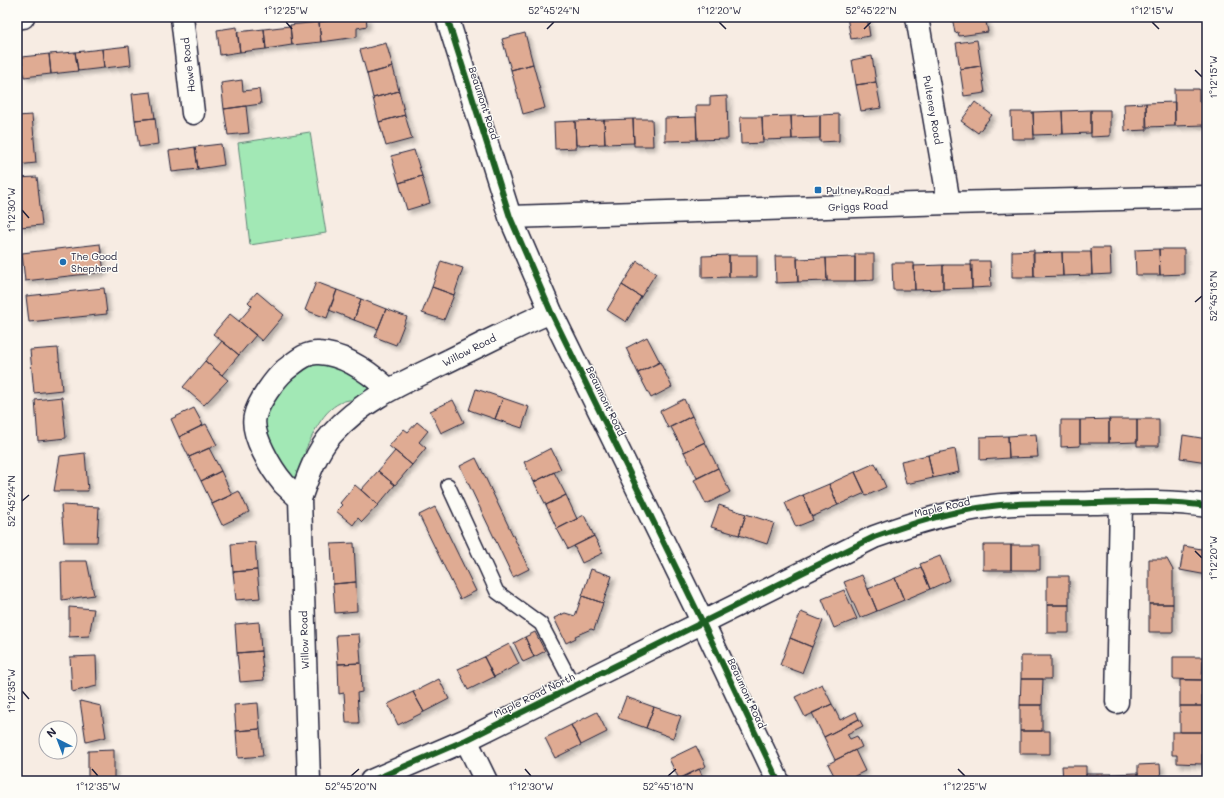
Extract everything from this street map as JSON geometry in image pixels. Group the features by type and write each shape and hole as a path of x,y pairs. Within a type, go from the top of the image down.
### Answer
{"street":[{"path":"17,18 23,17"},
{"name":"Howe Road","path":"182,17 194,113"},
{"name":"Beaumont Road","path":"447,17 510,217 551,312 703,623 778,781"},
{"name":"Pulteney Road","path":"917,17 949,203"},
{"name":"Griggs Road","path":"510,217 949,203 1207,197"},
{"name":"Willow Road","path":"309,781 300,498 312,465 332,434 355,412 388,389 512,328 551,312"},
{"path":"300,498 284,484 270,463 256,433 255,416 265,395 283,373 303,355 319,352 341,358 369,373 388,389"},
{"path":"1117,702 1122,502"},
{"name":"Maple Road","path":"703,623 874,537 910,524 950,513 993,506 1122,502 1189,503 1207,506"},
{"name":"Maple Road North","path":"371,781 466,740 703,623"},
{"path":"466,740 486,781"}],"lane":[{"path":"448,485 497,592 541,624 574,687"}],"green space":[{"path":"310,132 326,233 250,245 238,143"},
{"path":"303,355 369,373 371,401 349,400 341,403 333,407 321,420 305,451 312,465 300,499 256,433 265,395"}],"building":[{"path":"339,17 366,17 367,26 357,28 357,37 321,42 319,22 339,19"},
{"path":"847,17 867,17 870,36 851,39"},
{"path":"952,17 985,17 988,32 959,36 958,32 955,33"},
{"path":"319,22 321,42 292,45 290,25"},
{"path":"290,26 292,45 266,49 264,29"},
{"path":"237,27 240,52 220,55 217,30"},
{"path":"264,29 266,49 240,52 237,32"},
{"path":"525,33 533,64 511,70 502,39"},
{"path":"977,40 981,66 960,69 956,43"},
{"path":"386,43 393,67 367,74 360,50"},
{"path":"129,46 131,65 104,68 102,49"},
{"path":"102,49 104,68 78,71 75,52"},
{"path":"75,52 78,71 51,74 49,54"},
{"path":"49,54 51,74 24,77 22,57"},
{"path":"872,56 876,82 856,85 852,60"},
{"path":"533,64 545,108 523,114 511,70"},
{"path":"981,66 985,93 964,96 960,69"},
{"path":"393,67 399,91 373,98 367,74"},
{"path":"242,80 243,91 259,89 261,104 224,109 221,83"},
{"path":"876,82 881,108 861,111 856,85"},
{"path":"1174,89 1199,89 1199,102 1203,102 1204,125 1175,126"},
{"path":"399,91 405,115 379,122 373,98"},
{"path":"151,92 155,118 135,120 132,94"},
{"path":"727,96 728,139 697,140 696,105 710,105 710,97"},
{"path":"1207,101 1207,128 1204,128 1203,102"},
{"path":"975,102 992,115 978,133 961,121"},
{"path":"1175,102 1175,126 1146,127 1146,103"},
{"path":"1146,103 1147,130 1125,131 1124,104"},
{"path":"246,106 249,133 228,135 224,109"},
{"path":"1091,110 1110,110 1110,136 1091,137"},
{"path":"1091,110 1091,133 1063,134 1062,111"},
{"path":"1062,111 1063,134 1034,135 1033,112"},
{"path":"1011,112 1033,112 1034,139 1012,139"},
{"path":"839,114 839,141 820,142 820,115"},
{"path":"32,115 36,163 17,165 17,116"},
{"path":"405,115 412,139 386,146 379,122"},
{"path":"820,115 820,138 792,139 791,116"},
{"path":"791,116 792,139 763,140 762,117"},
{"path":"696,117 697,140 665,141 665,118"},
{"path":"740,117 762,117 763,143 741,144"},
{"path":"155,118 158,144 139,147 135,120"},
{"path":"633,119 652,119 653,146 634,146"},
{"path":"633,119 634,143 605,144 604,120"},
{"path":"604,120 605,144 576,145 575,121"},
{"path":"575,121 576,148 555,149 554,122"},
{"path":"221,144 224,165 198,169 195,147"},
{"path":"195,147 198,169 172,172 169,151"},
{"path":"414,150 422,176 399,183 391,156"},
{"path":"422,176 430,203 407,210 399,183"},
{"path":"37,177 42,225 20,227 17,178"},
{"name":"The Good Shepherd","path":"100,244 104,272 25,281 22,253"},
{"path":"1091,248 1110,248 1111,274 1092,275"},
{"path":"1159,249 1160,275 1136,275 1135,250"},
{"path":"1159,249 1184,249 1184,274 1160,275"},
{"path":"1034,250 1034,277 1012,277 1012,251"},
{"path":"1062,252 1063,276 1034,277 1033,253"},
{"path":"1062,252 1091,252 1092,275 1063,276"},
{"path":"855,254 874,254 874,280 855,281"},
{"path":"729,255 757,255 757,277 729,277"},
{"path":"729,255 729,277 702,278 702,256"},
{"path":"775,256 797,256 798,282 776,283"},
{"path":"855,257 855,281 827,281 826,258"},
{"path":"1203,257 1207,257 1207,280 1204,280"},
{"path":"826,258 827,281 798,282 797,259"},
{"path":"441,261 463,268 454,295 432,287"},
{"path":"637,261 656,273 641,297 622,285"},
{"path":"971,261 990,261 991,287 972,288"},
{"path":"892,263 914,263 915,290 893,290"},
{"path":"943,265 943,289 915,290 914,266"},
{"path":"943,265 972,265 972,288 943,289"},
{"path":"316,282 337,290 327,318 305,310"},
{"path":"622,285 641,297 626,322 607,310"},
{"path":"432,287 454,295 444,320 422,313"},
{"path":"104,288 107,314 29,322 26,296"},
{"path":"337,290 361,299 354,320 329,310"},
{"path":"257,292 284,315 262,341 239,321 252,306 248,302"},
{"path":"361,299 386,309 378,329 354,320"},
{"path":"386,309 407,317 396,345 375,337"},
{"path":"230,314 256,335 239,355 213,334"},
{"path":"647,337 660,362 638,373 626,348"},
{"path":"222,341 239,355 222,375 205,361"},
{"path":"58,348 62,390 34,393 30,350"},
{"path":"205,361 228,380 204,405 183,387"},
{"path":"660,362 672,387 651,398 638,373"},
{"path":"476,389 503,398 495,419 469,410"},
{"path":"62,397 66,438 38,441 35,400"},
{"path":"503,398 529,407 522,428 495,419"},
{"path":"684,399 692,416 668,428 660,411"},
{"path":"453,400 464,422 441,433 430,411"},
{"path":"194,408 203,425 179,437 171,419"},
{"path":"692,416 705,442 684,452 671,427"},
{"path":"1109,419 1109,443 1080,443 1080,420"},
{"path":"1109,419 1137,419 1137,442 1109,443"},
{"path":"1137,419 1159,419 1159,446 1137,446"},
{"path":"1061,420 1080,420 1080,446 1061,447"},
{"path":"417,422 428,431 419,442 426,448 412,465 389,446 404,429 408,432"},
{"path":"206,424 217,445 189,457 179,437"},
{"path":"1036,434 1038,457 1009,458 1008,436"},
{"path":"1183,435 1207,439 1207,462 1180,458"},
{"path":"1008,436 1009,458 980,460 980,437"},
{"path":"705,442 718,468 697,478 684,452"},
{"path":"209,448 221,471 201,481 189,457"},
{"path":"551,448 561,469 534,482 524,462"},
{"path":"955,449 959,472 933,478 928,455"},
{"path":"395,451 412,465 395,485 378,471"},
{"path":"85,453 88,491 54,491 60,456"},
{"path":"928,455 933,478 906,484 901,461"},
{"path":"476,458 529,569 513,577 460,466"},
{"path":"875,463 886,487 866,496 855,472"},
{"path":"718,468 730,492 706,504 694,480"},
{"path":"221,471 232,495 212,504 201,481"},
{"path":"378,471 395,485 378,505 361,490"},
{"path":"554,472 566,495 546,505 534,482"},
{"path":"855,472 865,493 838,505 829,484"},
{"path":"829,484 838,505 812,517 803,495"},
{"path":"355,485 378,505 362,522 358,518 353,525 336,511 342,505 340,503"},
{"path":"239,491 249,512 222,525 212,504"},
{"path":"566,495 577,519 557,529 546,505"},
{"path":"803,495 813,520 796,527 785,503"},
{"path":"61,505 99,507 97,542 64,542"},
{"path":"719,505 746,514 739,535 711,527"},
{"path":"435,507 476,591 460,599 419,515"},
{"path":"746,514 774,523 767,544 739,535"},
{"path":"584,515 594,536 568,549 557,529"},
{"path":"594,536 603,553 582,563 574,546"},
{"path":"255,542 257,570 233,572 231,544"},
{"path":"354,543 356,582 333,584 331,544"},
{"path":"983,545 1011,545 1011,570 983,570"},
{"path":"1011,545 1040,545 1040,570 1011,570"},
{"path":"1184,546 1207,550 1207,575 1180,570"},
{"path":"940,556 950,580 930,589 920,564"},
{"path":"1149,559 1167,559 1173,570 1173,604 1149,604"},
{"path":"61,561 87,561 94,595 62,600"},
{"path":"921,567 930,589 904,600 895,578"},
{"path":"591,569 612,576 603,603 582,596"},
{"path":"257,570 260,598 236,600 233,572"},
{"path":"862,575 877,611 860,618 844,582"},
{"path":"1047,576 1069,576 1069,605 1047,605"},
{"path":"895,578 904,600 877,611 868,589"},
{"path":"356,582 357,611 335,613 333,584"},
{"path":"844,590 857,619 834,628 822,599"},
{"path":"582,596 603,603 594,630 591,629 575,636 576,638 566,643 554,618 565,613 575,616"},
{"path":"1149,604 1173,604 1173,632 1149,632"},
{"path":"1047,605 1069,605 1069,633 1047,633"},
{"path":"69,607 94,609 89,636 69,637"},
{"path":"801,612 823,621 812,647 790,638"},
{"path":"259,622 261,651 237,653 235,624"},
{"path":"535,632 545,651 534,657 525,637"},
{"path":"359,634 361,663 338,664 336,635"},
{"path":"525,637 534,657 523,662 514,643"},
{"path":"790,638 812,647 802,673 780,665"},
{"path":"509,644 519,664 494,677 484,657"},
{"path":"261,651 264,680 240,682 237,653"},
{"path":"96,656 97,686 72,692 70,657"},
{"path":"1021,656 1051,656 1051,679 1021,679"},
{"path":"484,657 494,677 468,690 458,669"},
{"path":"1173,657 1203,657 1202,680 1173,679"},
{"path":"361,663 362,692 357,693 359,723 346,723 344,693 339,694 338,664"},
{"path":"439,679 449,699 424,712 413,692"},
{"path":"1021,679 1043,679 1042,705 1020,705"},
{"path":"1180,680 1202,680 1202,706 1180,706"},
{"path":"822,684 832,704 805,717 795,697"},
{"path":"413,692 424,712 398,725 388,704"},
{"path":"626,697 654,707 646,728 618,718"},
{"path":"80,701 101,706 106,737 86,742"},
{"path":"258,703 260,729 236,731 234,705"},
{"path":"832,704 840,720 856,712 859,719 824,737 812,713"},
{"path":"1020,705 1042,705 1042,731 1020,731"},
{"path":"1180,706 1202,706 1202,732 1180,732"},
{"path":"654,707 681,716 673,738 646,728"},
{"path":"597,712 607,732 581,745 571,725"},
{"path":"859,719 863,726 847,734 850,739 857,736 862,747 835,760 824,737"},
{"path":"571,725 581,745 555,758 545,738"},
{"path":"260,729 263,756 238,758 236,731"},
{"path":"1020,731 1050,731 1050,754 1020,754"},
{"path":"1172,732 1202,732 1202,764 1177,763 1177,755 1172,755"},
{"path":"696,746 706,766 679,779 669,759"},
{"path":"114,750 114,781 88,781 88,751"},
{"path":"855,750 865,771 845,781 837,781 828,764"},
{"path":"1160,764 1161,781 1138,781 1138,765"},
{"path":"1062,766 1086,766 1086,781 1063,781"},
{"path":"699,769 705,781 680,781 679,779"},
{"path":"1138,773 1138,781 1112,781 1112,774"},
{"path":"1086,774 1112,774 1112,781 1086,781"}],"cycle path":[{"path":"447,17 510,217 551,312 703,623 778,781"},
{"path":"371,781 466,740 874,537 903,527 962,511 1004,505 1150,502 1207,506"}],"place":[{"name":"Pultney Road","path":"818,190"},
{"name":"The Good Shepherd","path":"63,262"}]}
